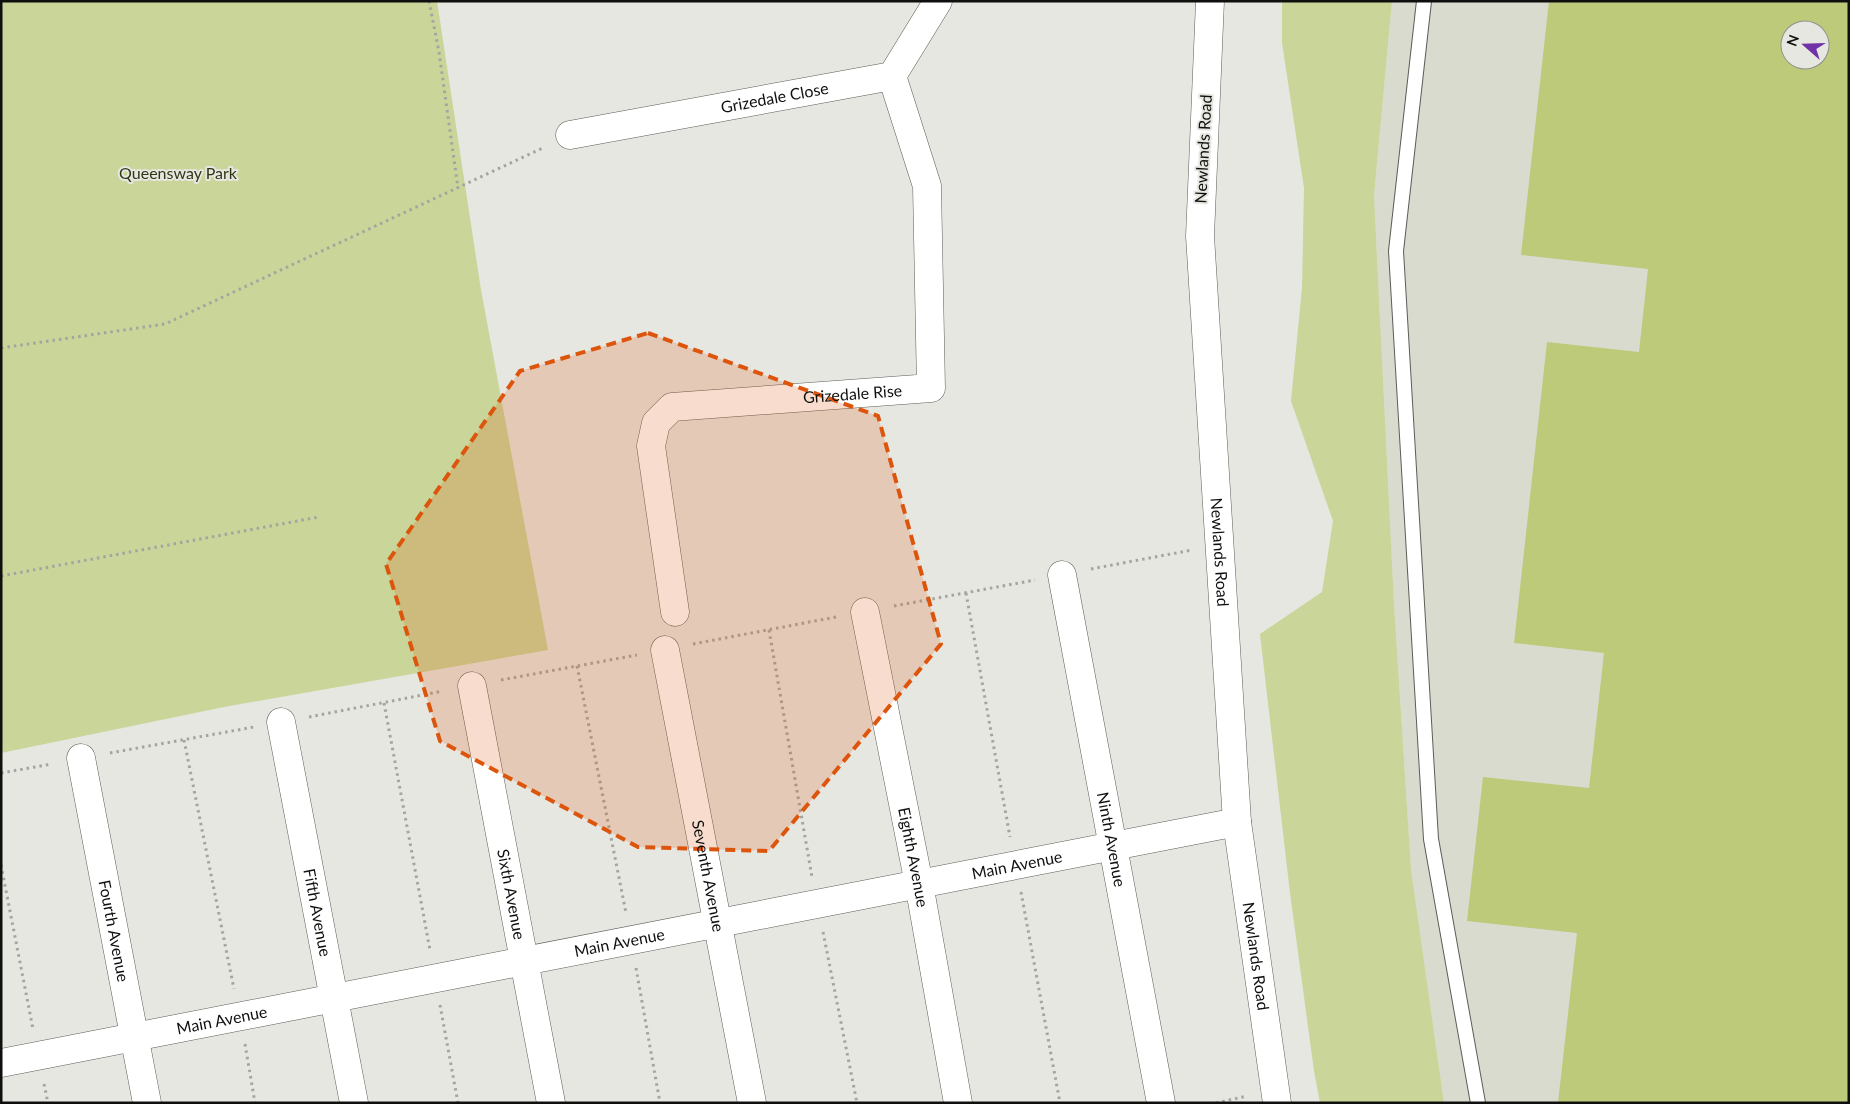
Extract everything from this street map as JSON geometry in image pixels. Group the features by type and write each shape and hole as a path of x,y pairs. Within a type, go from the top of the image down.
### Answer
{"street":[{"path":"892,76 938,1"},
{"name":"Newlands Road","path":"1210,1 1200,236 1237,822 1277,1103"},
{"name":"Grizedale Close","path":"570,135 892,76"},
{"name":"Grizedale Rise","path":"675,612 651,446 656,423 672,407 931,388 927,186 892,76"},
{"name":"Ninth Avenue","path":"1062,574 1161,1103"},
{"name":"Eighth Avenue","path":"866,612 919,884 958,1103"},
{"name":"Seventh Avenue","path":"665,650 752,1103"},
{"name":"Sixth Avenue","path":"472,686 551,1103"},
{"name":"Fifth Avenue","path":"281,722 332,999 354,1103"},
{"name":"Fourth Avenue","path":"81,758 147,1103"},
{"name":"Main Avenue","path":"1,1063 1237,822"}],"lane":[{"path":"1424,1 1396,252 1431,839 1478,1103"}],"path":[{"path":"429,1 439,52 458,188"},
{"path":"1,348 165,324 570,135"},
{"path":"1,576 319,517"},
{"path":"1,773 1219,545"},
{"path":"769,630 817,904 857,1103"},
{"path":"577,666 631,940 660,1103"},
{"path":"384,702 458,1103"},
{"path":"184,740 240,1017 255,1103"},
{"path":"1,865 48,1103"}],"highlighted area":[{"path":"648,333 878,416 941,644 769,851 638,847 440,741 386,564 520,371"}],"shaded area":[{"path":"1392,1 1849,1 1849,1103 1444,1103 1411,869 1394,604 1374,196"}],"green space":[{"name":"Queensway Park","path":"1,1 437,1 481,290 548,650 224,707 1,753"},
{"path":"1282,1 1392,1 1374,196 1394,604 1411,869 1444,1103 1320,1103 1314,1071 1290,893 1260,634 1322,592 1333,521 1291,401 1302,288 1304,188 1282,43"}],"building":[{"path":"1549,1 1849,1 1849,1103 1558,1103 1577,933 1467,921 1483,777 1589,788 1604,653 1514,643 1547,342 1639,352 1648,269 1521,255"}]}
